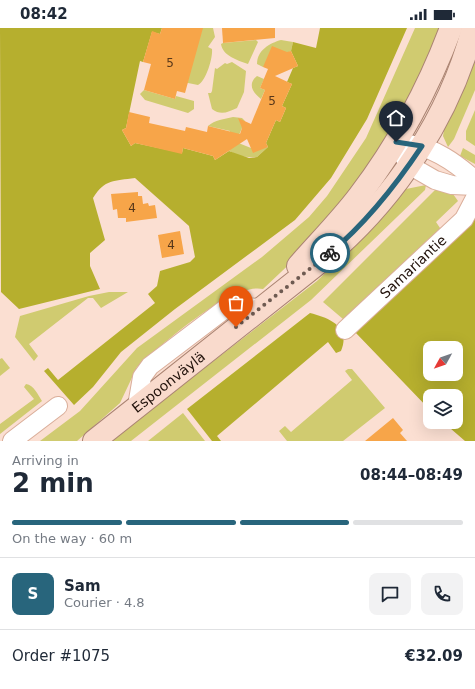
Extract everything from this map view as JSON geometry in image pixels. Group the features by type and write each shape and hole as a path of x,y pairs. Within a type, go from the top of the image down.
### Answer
{"main road":[{"name":"Espoonväylä","path":"261,308 359,196 396,142 441,56 451,28"},
{"name":"Espoonväylä","path":"94,441 346,240 373,211 422,146 458,72 473,28"}],"street":[{"path":"396,142 422,146 459,165 475,180"},
{"path":"396,142 409,165 435,180 452,185 475,186"},
{"name":"Samariantie","path":"345,330 464,218 475,198"},
{"path":"12,441 58,406"}],"shaded area":[{"path":"0,28 162,28 160,34 152,32 143,62 140,61 126,128 122,130 131,146 135,143 182,153 183,148 213,156 215,160 229,151 249,158 257,157 268,147 266,143 276,120 280,122 286,108 282,106 292,84 287,82 293,68 298,66 291,51 293,42 316,48 320,28 407,28 367,119 331,178 295,220 175,309 121,352 93,387 74,405 44,371 48,368 58,380 155,303 148,294 157,286 160,271 190,262 195,257 189,226 135,178 111,182 102,187 93,198 105,240 90,253 90,266 100,289 19,309 1,292"},
{"path":"195,28 213,28 215,37 208,47 212,49 208,69 204,79 198,85 183,82"},
{"path":"415,28 445,28 370,171 298,256 263,289 250,289 235,294 218,303 168,340 137,367 120,403 77,441 40,441 80,411 137,348 262,257 309,217 327,196 366,138"},
{"path":"256,40 258,42 248,64 228,55 222,48 221,44 223,43"},
{"path":"281,40 293,42 291,51 263,67 257,64 259,55 265,48"},
{"path":"475,48 475,90 454,139 448,147 443,136 445,124"},
{"path":"232,62 246,71 244,92 237,108 221,113 212,109 208,93 211,93 212,91 215,68 217,69 225,63 227,64"},
{"path":"257,76 264,79 260,88 265,90 261,99 252,88 252,82"},
{"path":"144,90 175,99 176,96 194,101 194,109 188,113 145,100 140,94"},
{"path":"475,110 475,146 466,140 466,131"},
{"path":"233,117 242,118 245,121 236,142 251,148 268,147 257,157 245,157 232,152 226,147 230,131 208,126 217,121"},
{"path":"463,148 475,155 475,164 460,156"},
{"path":"426,185 425,190 311,300 131,441 110,441 317,281 353,246 399,194 406,189"},
{"path":"437,188 453,194 458,201 436,222 442,231 343,319 323,302"},
{"path":"475,217 475,441 465,441 451,429 463,429 463,389 423,389 423,403 355,332 470,226"},
{"path":"109,292 128,292 101,308 93,298 88,298 29,344 38,356 34,361 15,337 20,316 89,296"},
{"path":"310,313 325,318 337,325 343,336 341,351 336,353 328,342 217,436 221,441 212,441 187,409"},
{"path":"2,358 10,368 0,376 0,359"},
{"path":"352,369 385,408 343,441 287,441 279,431 285,426 291,432 352,380 345,371"},
{"path":"26,384 34,388 42,401 0,434 0,424 34,399 24,387"},
{"path":"183,413 205,441 148,441"}],"building":[{"path":"162,28 203,28 185,93 177,91 175,99 144,90 151,64 143,62 152,31 160,34"},
{"path":"222,28 275,28 275,38 223,43"},
{"path":"272,46 287,52 291,51 298,66 275,76 292,84 282,106 286,108 280,122 276,120 266,143 268,147 253,153 247,139 215,160 213,156 183,148 182,154 135,143 131,146 122,130 126,128 129,112 150,117 149,123 185,131 186,127 207,132 208,126 240,134 242,128 238,118 251,124 265,90 260,88 268,69 263,67"},
{"path":"138,192 138,196 142,196 143,204 148,203 149,206 155,205 157,218 126,222 126,218 118,218 117,209 113,210 111,194"},
{"path":"180,231 184,254 162,258 158,235"},
{"path":"393,418 403,430 400,433 407,441 365,441"}],"way so far":[{"path":"236,327 330,253"}],"route":[{"path":"330,253 346,240 373,211 422,146 396,142"}]}
